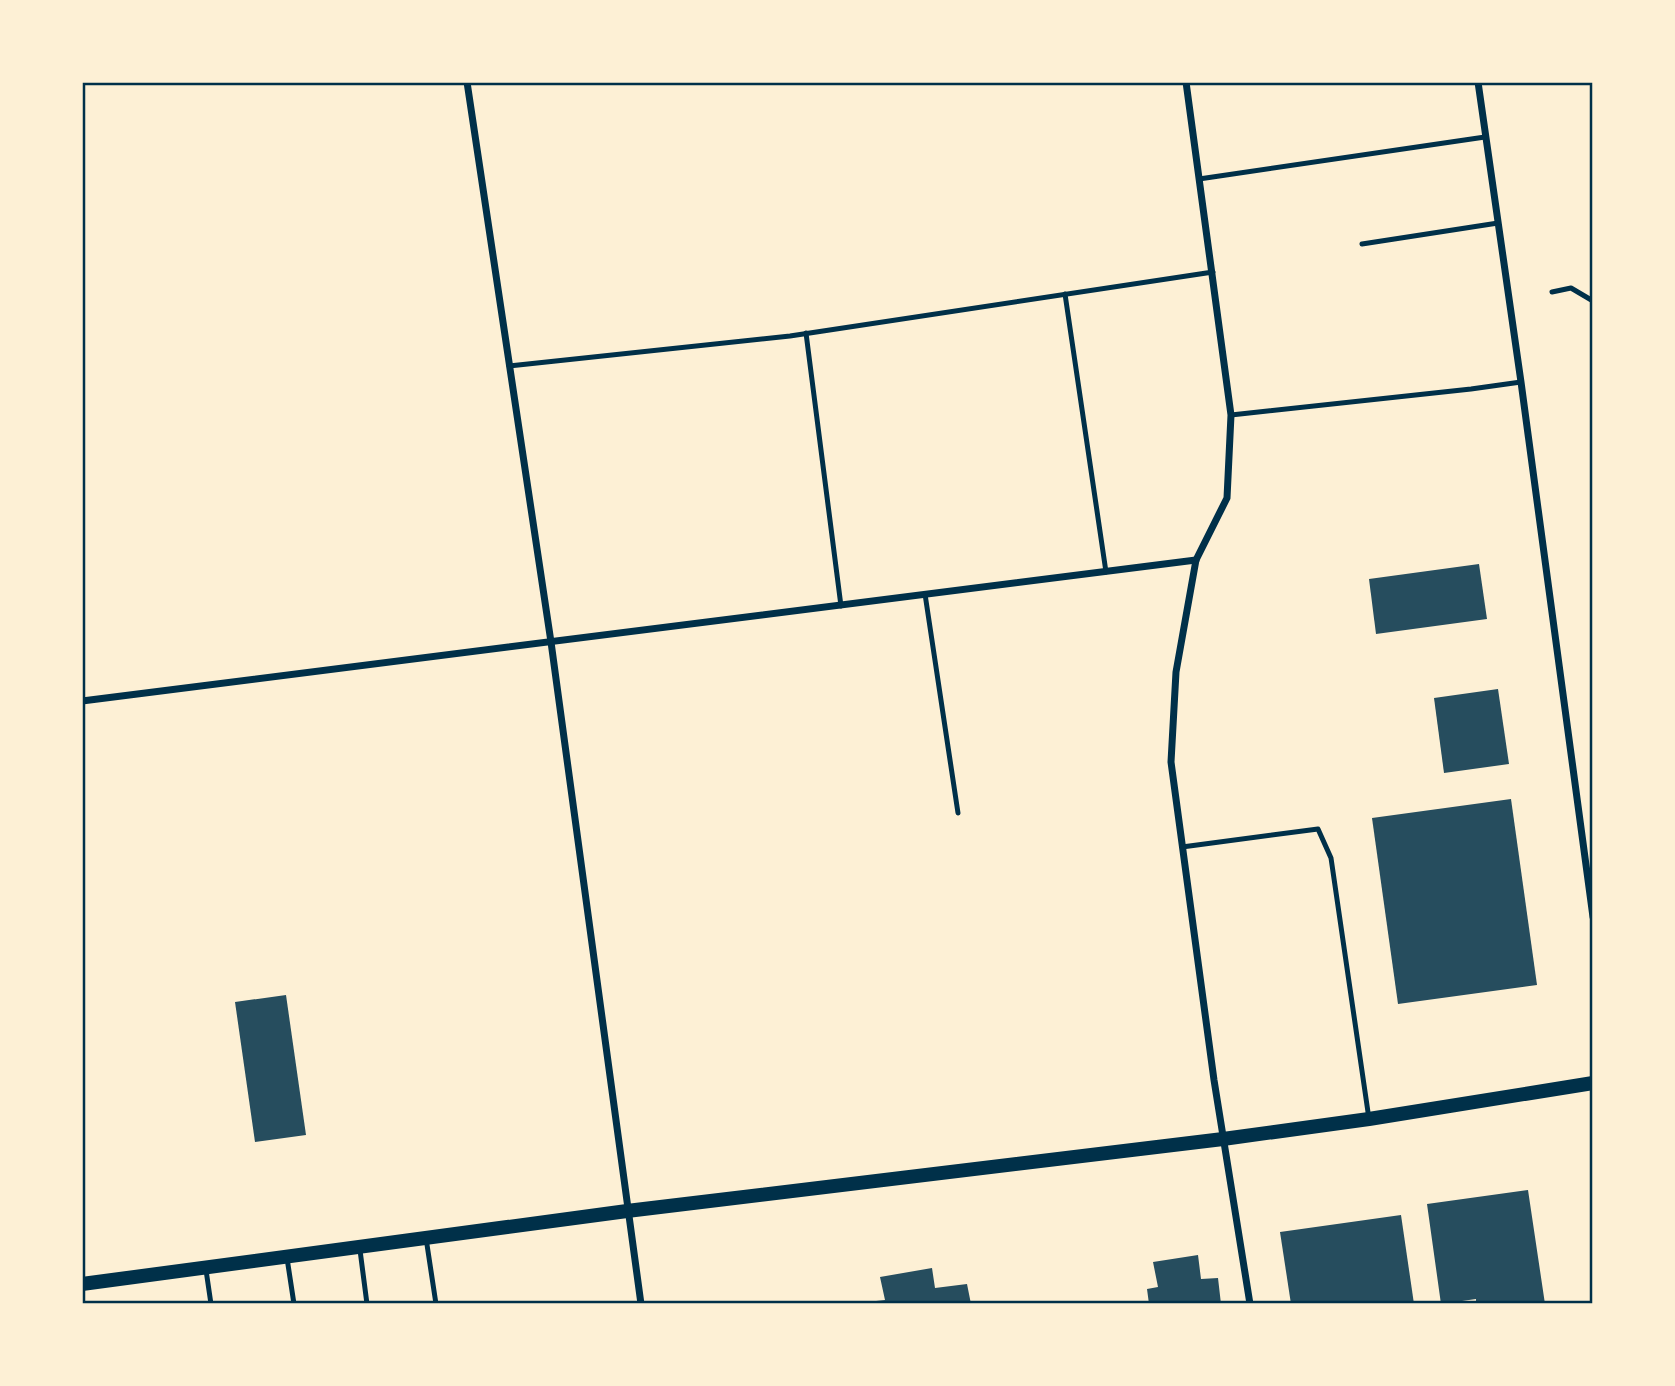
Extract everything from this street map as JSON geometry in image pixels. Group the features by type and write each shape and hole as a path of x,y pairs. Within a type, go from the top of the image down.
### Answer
{"main road":[{"path":"82,1284 627,1211 1223,1139 1593,1083"}],"street":[{"path":"467,82 551,642 641,1304"},
{"path":"1186,82 1231,415 1227,498 1196,560 1176,672 1171,762 1223,1139 1250,1304"},
{"path":"1478,82 1593,917"},
{"path":"82,701 1196,560"}],"lane":[{"path":"1199,179 1485,137"},
{"path":"1362,244 1498,223"},
{"path":"509,366 806,333 1213,272"},
{"path":"1552,292 1571,288 1593,301"},
{"path":"1065,294 1106,572"},
{"path":"806,333 841,606"},
{"path":"1231,415 1521,382"},
{"path":"925,594 958,813"},
{"path":"1182,847 1318,829 1331,858 1369,1119"},
{"path":"426,1238 436,1304"},
{"path":"359,1247 367,1304"},
{"path":"287,1256 294,1304"},
{"path":"205,1267 211,1304"}],"building":[{"path":"1479,564 1487,619 1376,634 1369,579"},
{"path":"1498,689 1509,764 1444,773 1434,698"},
{"path":"1511,799 1537,985 1398,1004 1372,818"},
{"path":"286,995 306,1135 255,1142 235,1002"},
{"path":"1528,1190 1545,1304 1476,1304 1476,1299 1441,1304 1427,1204"},
{"path":"1401,1215 1414,1304 1291,1304 1280,1232"},
{"path":"1198,1255 1201,1279 1218,1278 1221,1304 1149,1304 1147,1289 1158,1287 1153,1262"},
{"path":"932,1268 935,1288 967,1284 971,1304 867,1304 885,1300 880,1277"}]}
